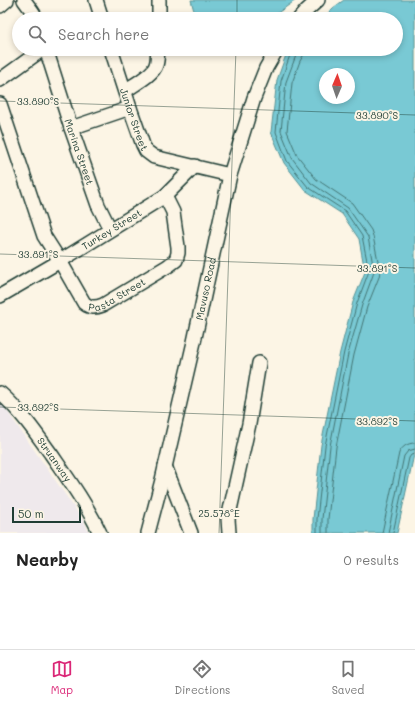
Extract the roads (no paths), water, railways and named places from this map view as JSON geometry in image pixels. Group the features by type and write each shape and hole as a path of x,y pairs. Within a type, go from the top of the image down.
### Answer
{"street":[{"path":"0,6 8,0"},
{"path":"24,0 33,12"},
{"path":"96,0 100,12"},
{"path":"159,0 159,12"},
{"path":"305,12 318,0"},
{"path":"0,80 34,56"},
{"name":"Marina Street","path":"46,56 98,205 110,229"},
{"name":"Junior Street","path":"114,56 130,108 146,151 154,157 230,175"},
{"path":"125,91 150,74 157,64 158,56"},
{"name":"Mavuso Road","path":"148,533 194,342 230,175 254,98 266,68 273,56"},
{"name":"Pasta Street","path":"0,104 45,239 60,261 84,303 88,306 97,308 103,305 176,260 178,247 172,212 165,196"},
{"path":"71,128 130,108"},
{"name":"Turkey Street","path":"0,296 165,196 195,166"},
{"path":"229,533 228,519 249,424 259,363"},
{"name":"Struanway","path":"0,393 35,432 70,480 100,533"},
{"path":"165,466 191,533"}],"water":[{"path":"191,0 296,0 279,12 194,11"},
{"path":"344,0 415,0 415,450 397,533 313,533 313,519 321,445 340,352 353,302 365,272 359,239 342,214 305,190 284,163 271,132 277,80 286,56 403,56 403,12 329,12"}]}
